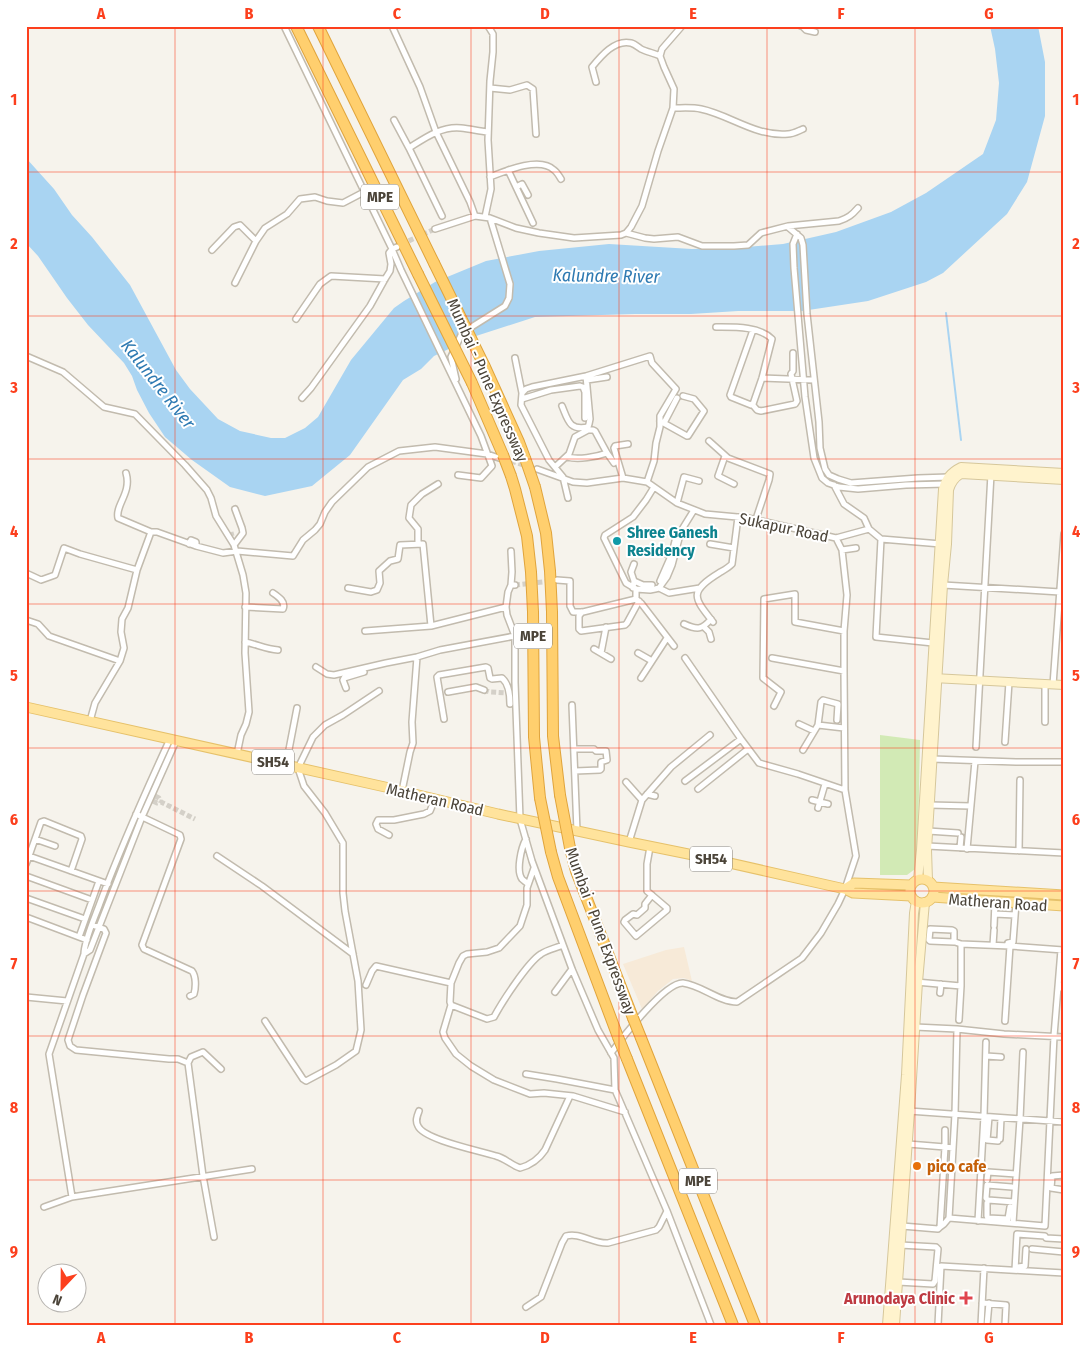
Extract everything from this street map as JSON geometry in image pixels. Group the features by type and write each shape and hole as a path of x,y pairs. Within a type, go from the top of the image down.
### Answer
{"highway":[{"name":"Mumbai - Pune Expressway","path":"296,26 472,383 515,489 527,536 531,572 534,737 540,798 551,852 558,877 626,1059 733,1325"},
{"name":"Mumbai - Pune Expressway","path":"318,26 485,367 519,442 535,488 546,533 550,571 554,736 560,795 576,871 756,1325"}],"main road":[{"name":"Matheran Road","path":"26,707 520,819 650,847 703,856 853,893 921,899 1064,906"},
{"name":"SH54","path":"914,882 923,879 930,884"},
{"name":"Matheran Road","path":"845,890 854,883 914,882"},
{"path":"914,882 910,890 921,899 934,892 930,884"},
{"name":"Matheran Road","path":"930,884 1064,895"}],"street":[{"path":"284,26 364,192 394,248 401,270 481,436 492,466 481,478 458,475"},
{"path":"392,26 420,87 436,132 470,202 474,216"},
{"path":"458,387 451,357 462,333 505,306 509,298 510,284 488,217 491,189 488,132 493,34 488,26"},
{"path":"435,229 474,216 488,217 516,228 574,238 621,235 626,233 642,206 673,108 674,89 660,56 662,49 682,26"},
{"path":"802,27 815,29"},
{"path":"596,82 592,67 615,45 624,42 660,56"},
{"path":"490,88 510,90 528,85 532,88 536,134"},
{"path":"673,108 692,107 702,109 720,114 742,126 774,134 789,134 802,129"},
{"path":"394,120 442,216"},
{"path":"409,148 436,132 450,128 488,132"},
{"path":"490,177 523,166 546,165 554,169 562,180"},
{"path":"508,170 533,223"},
{"path":"516,187 522,184 528,195"},
{"path":"236,283 256,241 265,228 287,214 300,199 315,197 343,203 364,192"},
{"path":"626,233 654,239 678,237 702,246 748,245 761,233 788,226 839,221 851,216 858,208"},
{"path":"212,250 237,225 240,225 256,241"},
{"path":"788,226 797,237 804,256 808,333 819,422 820,448 825,468 829,475 851,483 918,478 950,481"},
{"path":"797,237 793,244 794,268 803,379 814,458 822,478 828,483 858,490 950,481 961,474 991,472 1064,473"},
{"path":"302,398 370,306 390,271 389,254 394,248"},
{"path":"296,319 320,284 331,276 385,279"},
{"path":"716,327 736,327 753,330 769,336 772,340 762,378 752,404"},
{"path":"753,330 731,397 752,404 757,410 761,411 795,404 797,402 791,374 793,370 792,353"},
{"path":"26,356 63,372 104,407 135,414 207,490 216,516 235,544"},
{"path":"586,378 650,356 652,363 676,389 660,416 662,422 688,436 704,411 694,399 680,397 662,422 650,479"},
{"path":"515,358 522,396 521,405 550,460 563,478 568,498"},
{"path":"522,396 526,389 532,387 586,378 607,377"},
{"path":"562,406 572,426 578,428 588,427 590,419 586,378"},
{"path":"762,378 814,380"},
{"path":"522,396 551,390 583,387 585,418"},
{"path":"555,467 567,457 575,437 588,430 595,431 606,453 614,462"},
{"path":"709,441 725,456 770,474 756,520"},
{"path":"623,478 614,448 615,446 628,444"},
{"path":"126,473 128,480 126,491 117,513 118,518 122,521 151,532 157,532 223,553 236,552 293,556 303,540 320,524 332,502 368,467 398,451 435,447 501,457"},
{"path":"567,457 573,458 606,453"},
{"path":"725,456 718,476 734,484"},
{"name":"Sukapur Road","path":"537,469 573,482 587,484 623,478 650,479 654,487 677,503 705,514 756,520 836,538 869,529"},
{"path":"991,472 1064,480"},
{"path":"976,747 991,472"},
{"path":"677,503 684,478 699,481"},
{"path":"934,678 933,643 950,481"},
{"path":"418,544 418,529 409,518 411,505 422,494 438,484"},
{"path":"834,485 844,504 864,518 869,529 881,539 943,544"},
{"path":"654,487 633,517 605,535 604,538 626,583 650,590 658,588 667,577 676,537"},
{"path":"235,509 242,532 235,544"},
{"path":"660,581 664,576 681,531 694,510"},
{"path":"684,624 689,627 701,628 712,621 699,604 697,594 703,584 730,567 738,517"},
{"path":"90,721 95,703 120,661 124,648 122,619 128,608 137,570 151,532"},
{"path":"1045,722 1061,594 1064,534"},
{"path":"232,536 243,575 246,594 245,642 249,712 237,754"},
{"path":"611,1052 642,1014 674,985 683,983 732,1002 737,1002 787,969 802,958 821,933 845,890 856,856 845,790 844,632 847,595 842,550 836,538"},
{"path":"881,539 876,637 933,643"},
{"path":"348,588 370,592 377,590 380,583 379,571 390,561 398,559 400,545 423,544 431,626"},
{"path":"710,544 734,548"},
{"path":"930,884 926,805 934,678 943,585 943,544"},
{"path":"26,573 41,580 55,575 64,548 137,570"},
{"path":"842,550 856,548"},
{"path":"511,551 513,585 506,607 507,615 516,636 520,819 534,868 572,969 598,1030 614,1058 616,1090 667,1211 711,1325"},
{"path":"663,553 674,551"},
{"path":"634,564 630,572 637,600 674,646"},
{"path":"557,580 570,581 570,606 573,612 582,612 637,600"},
{"path":"635,586 643,584 652,585"},
{"path":"943,585 1061,594"},
{"path":"658,588 669,593 700,588"},
{"path":"245,607 282,609 284,605 282,600 273,593"},
{"path":"774,706 781,692 763,678 764,598 795,594 795,622 844,632"},
{"path":"582,612 579,616 579,629 582,631 625,625 637,600"},
{"path":"365,631 431,626 506,607"},
{"path":"26,620 38,624 48,636 120,661"},
{"path":"601,653 606,627"},
{"path":"704,627 709,632 711,639"},
{"path":"316,667 334,676 350,674 440,650 516,636"},
{"path":"641,678 668,638"},
{"path":"245,642 255,644 267,650 278,650"},
{"path":"594,649 611,659"},
{"path":"638,652 652,662"},
{"path":"402,792 413,743 412,722 417,657"},
{"path":"685,658 759,763 845,790"},
{"path":"772,658 844,671"},
{"path":"444,718 438,675 486,667 488,668 490,678 504,679 510,696 510,704"},
{"path":"364,670 373,670"},
{"path":"346,688 343,680 350,674"},
{"path":"934,678 1064,685"},
{"path":"1005,742 1009,682"},
{"path":"448,692 476,687 484,690"},
{"path":"265,1021 306,1081 356,1051 361,1030 358,981 343,893 343,843 325,812 304,786 298,768 313,737 325,725 379,691"},
{"path":"508,693 516,692"},
{"path":"803,750 818,725 821,702 823,700 838,704 837,720"},
{"path":"572,705 577,831"},
{"path":"286,765 296,708"},
{"path":"799,724 814,731"},
{"path":"818,725 844,728"},
{"path":"629,842 642,800 671,767 710,735"},
{"path":"914,882 932,759 931,736"},
{"path":"685,781 741,739"},
{"path":"90,939 98,928 142,817 153,798 173,740"},
{"path":"72,1197 49,1054 84,954 90,950 92,925 108,884 136,814 173,740"},
{"path":"574,749 594,749 607,752 607,760 601,762 600,770 575,771"},
{"path":"698,789 748,749"},
{"path":"932,759 1064,762"},
{"path":"967,849 975,761"},
{"path":"1019,850 1020,780"},
{"path":"626,782 642,800"},
{"path":"819,805 825,784"},
{"path":"647,794 654,796"},
{"path":"388,835 378,829 376,824 378,820 394,820 424,814 430,811 435,799"},
{"path":"812,800 819,805 828,804"},
{"path":"926,805 971,806"},
{"path":"136,814 180,836 181,840 142,945 144,949 192,971 194,974 195,990 194,994 190,996"},
{"path":"26,864 41,822 44,821 81,836 82,839 71,871"},
{"path":"928,832 959,835 960,848"},
{"path":"35,839 54,846"},
{"path":"526,839 522,846 520,875 528,884"},
{"path":"927,846 1064,853"},
{"path":"650,847 647,864 647,891 652,895 667,910 636,936 624,922 633,914 637,915 652,895"},
{"path":"29,856 108,884"},
{"path":"217,856 262,886 353,954"},
{"path":"534,868 528,884 527,905 520,926 498,948 487,952 467,954 458,963 451,983 451,1006 442,1032 444,1038 456,1054 494,1080 530,1094 544,1093 570,1096 625,1112"},
{"path":"26,876 92,900"},
{"path":"79,937 99,881"},
{"path":"26,898 85,919"},
{"path":"895,1325 908,1144 907,1111 914,982 921,899"},
{"path":"993,944 995,902"},
{"path":"954,942 954,931 930,929 930,941 962,944 1012,943 1016,903"},
{"path":"995,914 1015,915"},
{"path":"26,917 79,937 103,942"},
{"path":"92,925 105,930 106,934 68,1040 70,1046 76,1050 178,1059 188,1063"},
{"path":"959,1020 962,944"},
{"path":"987,1203 986,1216 988,1218 1045,1226 1049,1183 1054,1036 1063,950 993,944"},
{"path":"451,1006 487,1019 494,1017 531,963 541,954 563,945"},
{"path":"1005,1021 1010,946"},
{"path":"1063,966 1064,957"},
{"path":"366,985 376,966 451,983"},
{"path":"555,992 572,969"},
{"path":"914,982 961,986"},
{"path":"887,1325 915,1027 914,982"},
{"path":"940,993 941,984"},
{"path":"26,997 67,1001"},
{"path":"915,1027 1064,1037"},
{"path":"902,1226 938,1229 949,1218 955,1114 957,1029"},
{"path":"978,1221 987,1117 986,1042"},
{"path":"214,1237 203,1176 188,1063 191,1057 202,1052 222,1069"},
{"path":"949,1218 978,1221 1009,1218 1020,1119 1023,1052"},
{"path":"986,1056 1001,1057"},
{"path":"526,1074 616,1090"},
{"path":"419,1111 416,1120 417,1126 428,1136 499,1156 520,1168 531,1164 545,1150 570,1096"},
{"path":"907,1111 1064,1122"},
{"path":"987,1117 991,1124 987,1126 987,1140 999,1140 1001,1118"},
{"path":"940,1227 945,1130"},
{"path":"908,1144 953,1148"},
{"path":"44,1207 72,1197 252,1169"},
{"path":"1012,1202 987,1199 987,1183 988,1172 1014,1174"},
{"path":"1013,1223 1012,1187 1014,1174"},
{"path":"1049,1183 1053,1175 1064,1175"},
{"path":"981,1185 987,1183 1012,1187"},
{"path":"1049,1183 1053,1189 1064,1190"},
{"path":"979,1210 987,1211"},
{"path":"526,1308 541,1297 566,1236 573,1234 602,1244 608,1243 656,1230 667,1211"},
{"path":"1015,1269 1018,1234 1064,1239"},
{"path":"1045,1250 1046,1238"},
{"path":"898,1282 933,1284 935,1281 938,1249 936,1247 900,1245"},
{"path":"1015,1269 1025,1266 1029,1249 1064,1252"},
{"path":"938,1325 941,1266 1064,1273"},
{"path":"981,1325 984,1268"},
{"path":"982,1303 1006,1305 1005,1325"},
{"path":"987,1325 989,1303"}],"shaded area":[{"path":"684,947 692,981 684,978 673,979 658,991 642,1009 623,964 666,950"}],"green space":[{"path":"880,735 920,740 918,841 915,869 907,875 880,875"}],"water":[{"name":"Kalundre River","path":"990,26 1038,26 1045,62 1045,116 1027,182 1007,214 943,273 926,282 868,301 802,311 535,317 476,336 434,356 421,369 403,380 350,455 312,486 265,496 230,487 192,460 165,437 149,413 124,363 88,325 38,256 26,243 26,158 54,189 72,215 130,285 176,370 190,389 218,419 240,431 271,438 285,438 305,428 318,417 351,360 394,308 435,282 486,261 539,251 609,244 692,249 783,244 836,232 891,212 926,193 983,154 996,120 999,83"}],"waterway":[{"path":"946,313 961,440"}],"tunnel":[{"path":"402,244 435,229"},
{"path":"504,459 527,466"},
{"path":"231,532 232,536"},
{"path":"515,585 552,581"},
{"path":"484,690 507,693"},
{"path":"155,796 161,802"},
{"path":"153,801 161,802 195,819"}],"place":[{"name":"Shree Ganesh Residency","path":"617,541"},
{"name":"pico cafe","path":"917,1166"},
{"name":"Arunodaya Clinic","path":"966,1298"}]}
